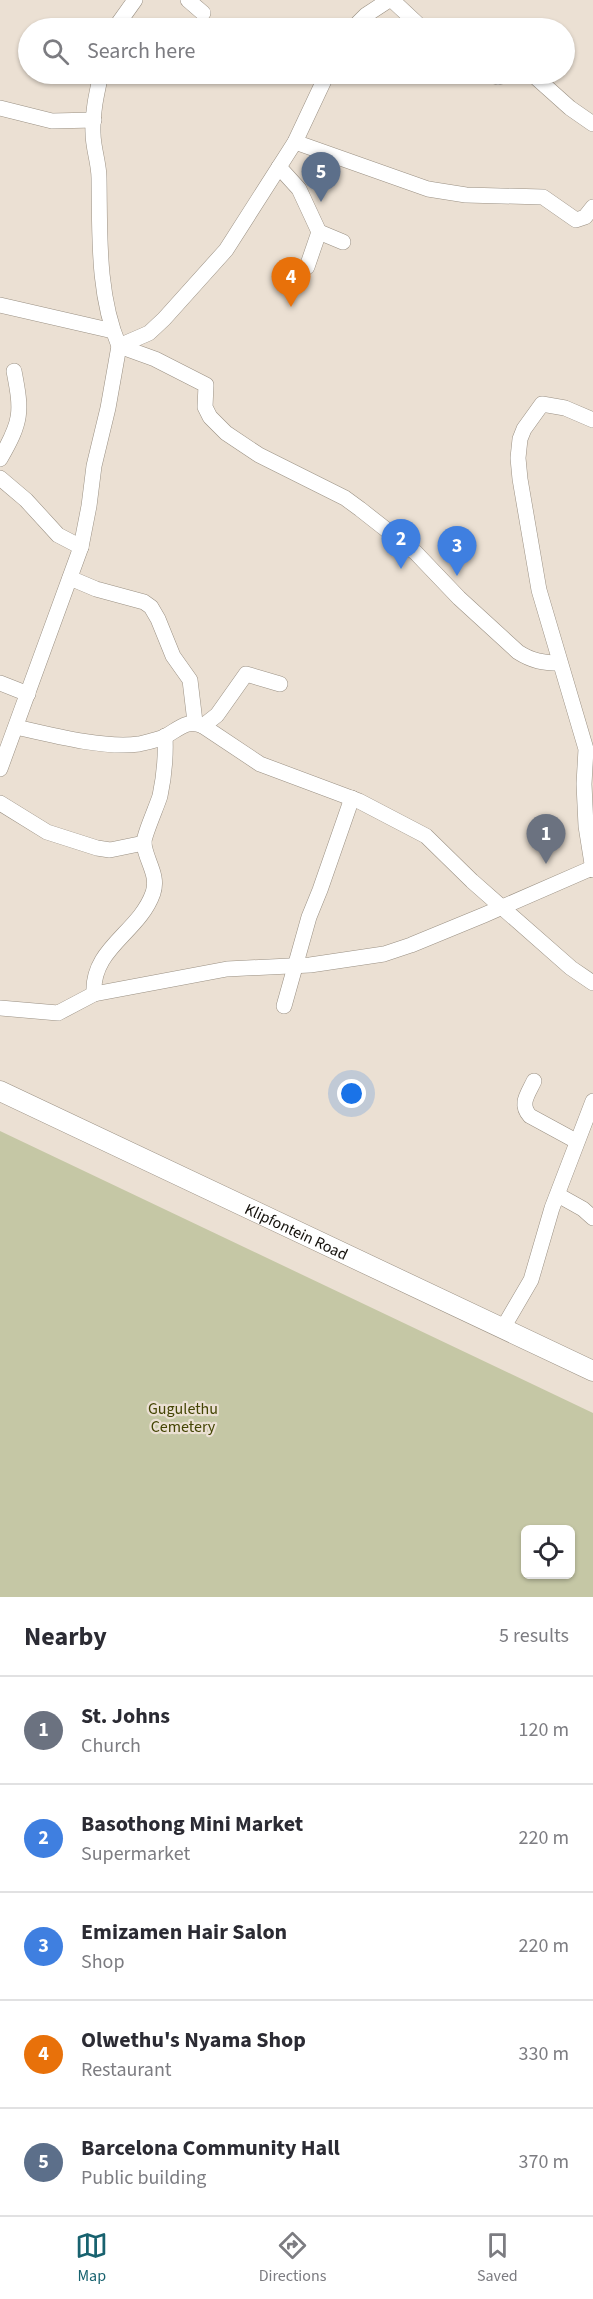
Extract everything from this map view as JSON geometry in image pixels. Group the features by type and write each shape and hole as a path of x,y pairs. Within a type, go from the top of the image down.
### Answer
{"main road":[{"name":"Klipfontein Road","path":"0,1091 593,1371"}],"street":[{"path":"122,18 135,0"},
{"path":"188,0 203,13"},
{"path":"363,18 391,0 411,18"},
{"path":"0,769 81,547 94,466 108,408 119,346 113,331 99,238 98,166 93,134 100,84"},
{"path":"119,346 149,333 226,250 295,142 322,84"},
{"path":"542,84 593,124"},
{"path":"0,108 52,120 94,120"},
{"path":"295,142 428,189 466,195 543,197 576,220 585,217 593,207"},
{"path":"279,167 298,189 319,232 343,242"},
{"path":"306,267 319,232"},
{"path":"0,305 113,331"},
{"path":"119,346 155,358 206,385 205,406 210,417 226,433 259,454 345,498 360,509 416,553 476,614 518,652 542,663 560,663"},
{"path":"0,459 15,429 20,412 14,371"},
{"path":"0,1008 58,1013 94,994 227,969 295,967 384,954 411,945 592,869 586,826 584,784 590,748 560,663 539,590 528,537 518,458 520,439 524,429 542,404 565,408 593,420"},
{"path":"0,478 26,500 58,535 81,547"},
{"path":"70,578 96,589 144,602 151,607 174,656 190,680 199,724"},
{"path":"199,724 217,715 246,674 280,684"},
{"path":"0,683 28,694"},
{"path":"16,727 124,746 148,742 165,736 185,723 199,724 260,764 317,787 352,798 426,836 472,881 571,968 593,983"},
{"path":"94,994 93,981 102,960 144,911 153,893 154,875 144,843 160,794 165,736"},
{"path":"284,1006 309,917 321,890 352,798"},
{"path":"0,803 47,832 97,848 110,850 144,843"},
{"path":"534,1081 524,1103 526,1112 576,1141"},
{"path":"503,1328 531,1280 576,1141 593,1101"},
{"path":"558,1195 583,1209 593,1218"}],"green space":[{"name":"Gugulethu Cemetery","path":"0,1131 593,1413 593,1597 0,1597"}],"place":[{"name":"Barcelona Community Hall","path":"321,202"},
{"name":"Olwethu's Nyama Shop","path":"291,307"},
{"name":"Basothong Mini Market","path":"401,569"},
{"name":"Emizamen Hair Salon","path":"457,576"},
{"name":"St. Johns","path":"546,864"}]}
